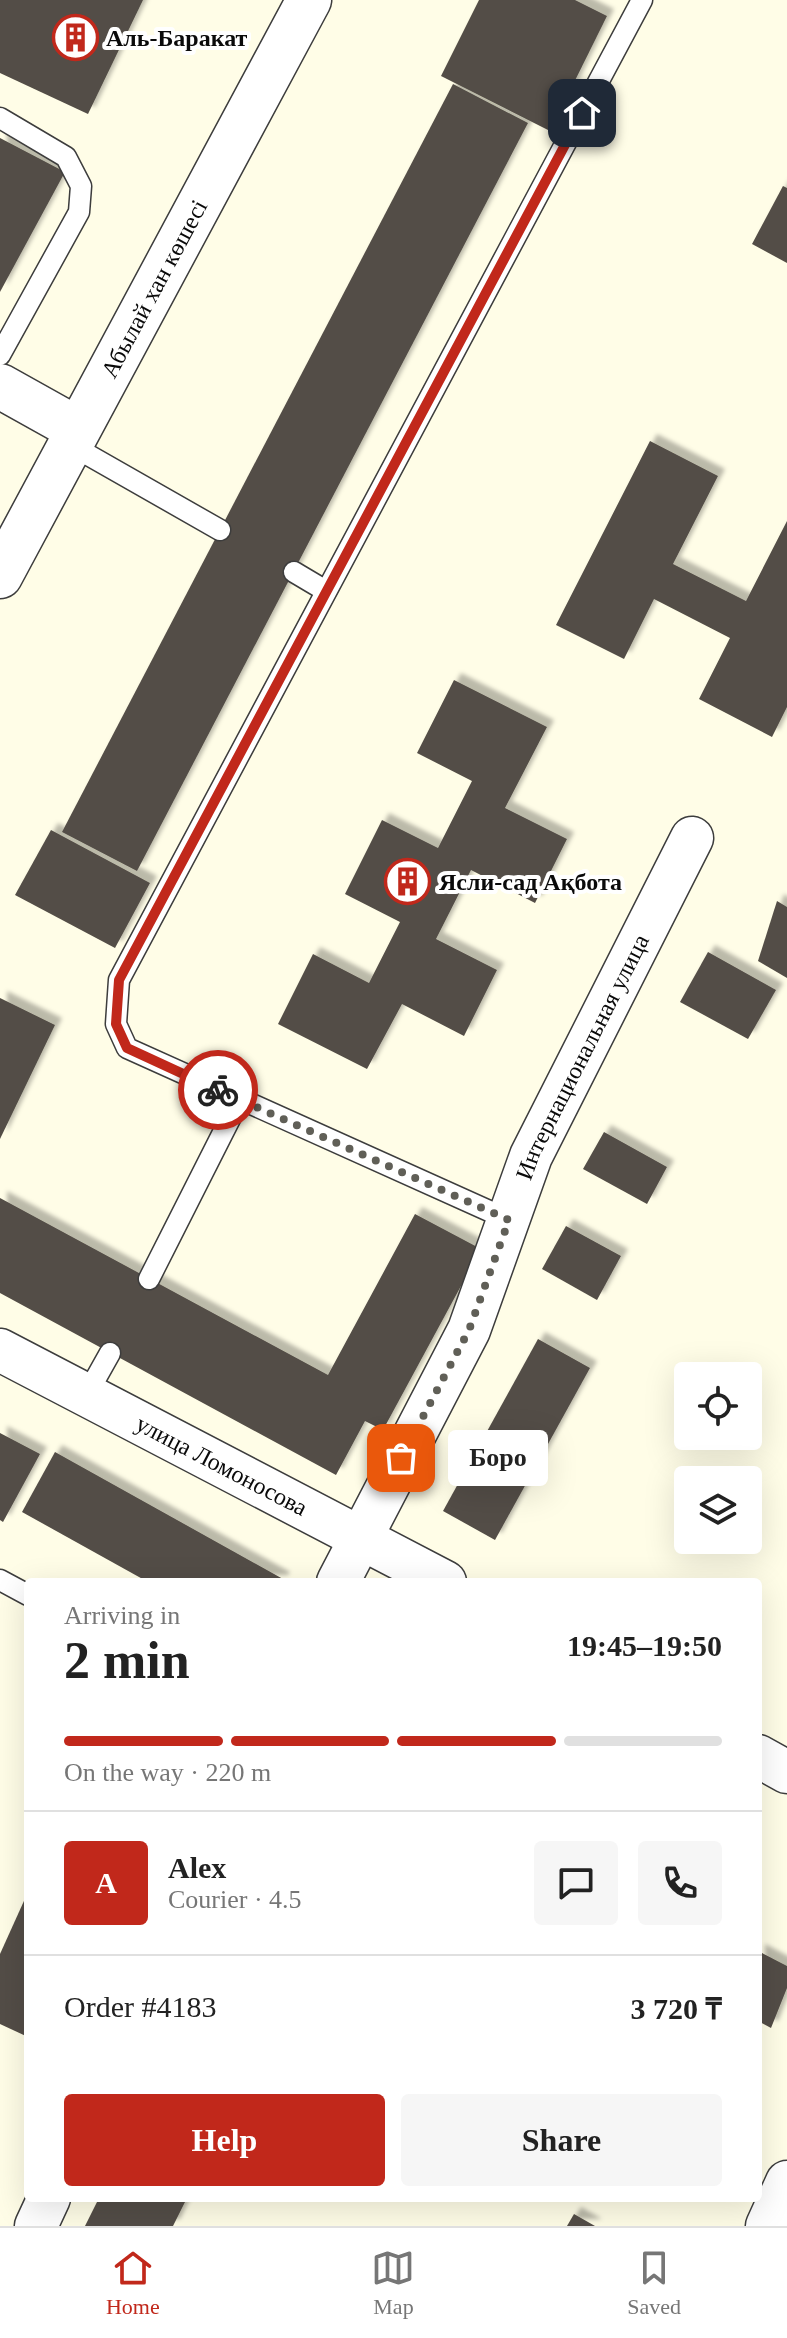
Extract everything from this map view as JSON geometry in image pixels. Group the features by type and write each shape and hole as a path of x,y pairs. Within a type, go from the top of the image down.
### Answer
{"street":[{"name":"Абылай хан көшесі","path":"0,576 309,0"},
{"path":"0,386 73,436"},
{"name":"Интернациональная улица","path":"340,1578 469,1330 531,1156 692,838"},
{"name":"улица Ломоносова","path":"0,1350 438,1578"},
{"path":"762,1758 787,1772"},
{"path":"767,2226 787,2182"},
{"path":"36,2226 47,2202"}],"lane":[{"path":"509,1220 127,1048 116,1024 119,980 642,0"},
{"path":"0,118 66,157 81,186 79,212 0,355"},
{"path":"73,436 220,530"},
{"path":"294,572 326,591"},
{"path":"149,1279 240,1099"},
{"path":"87,1394 110,1353"},
{"path":"0,1580 24,1593"}],"building":[{"name":"Аль-Баракат","path":"0,0 143,0 88,114 0,73"},
{"path":"479,0 575,0 607,16 550,131 441,76"},
{"path":"453,84 528,123 137,871 62,832"},
{"path":"0,138 65,172 0,292"},
{"path":"783,186 787,188 787,263 752,244"},
{"path":"650,441 718,476 673,564 746,601 787,521 787,707 772,737 699,699 730,638 654,599 624,659 556,625"},
{"name":"Ясли-сад Ақбота","path":"454,680 547,727 505,808 567,839 535,903 471,870 436,939 497,970 464,1036 402,1004 367,1069 278,1024 313,954 369,983 400,922 345,894 382,820 438,848 472,781 417,753"},
{"path":"51,830 150,883 115,948 15,895"},
{"path":"777,901 787,907 787,978 758,961"},
{"path":"708,952 776,990 748,1039 680,1002"},
{"path":"0,998 55,1025 0,1139"},
{"path":"604,1132 667,1167 647,1204 583,1169"},
{"path":"0,1198 328,1375 415,1214 481,1249 383,1430 365,1421 336,1475 0,1293"},
{"path":"566,1226 621,1256 597,1300 542,1269"},
{"path":"538,1339 590,1368 495,1540 443,1511"},
{"path":"0,1433 40,1454 3,1522 0,1520"},
{"path":"55,1452 281,1578 141,1578 22,1512"},
{"path":"24,1901 24,2035 0,2024 0,1954"},
{"path":"762,1953 787,1966 787,1988 771,2028 762,2023"},
{"path":"97,2202 185,2202 173,2226 85,2226"},
{"path":"574,2214 595,2226 567,2226"}],"way so far":[{"path":"218,1090 509,1220 469,1330 401,1458"}],"place":[{"name":"Аль-Баракат","path":"75,38"},
{"name":"Ясли-сад Ақбота","path":"408,882"},
{"name":"Боро","path":"401,1458"}],"route":[{"path":"218,1090 127,1048 116,1024 119,980 582,113"}]}
